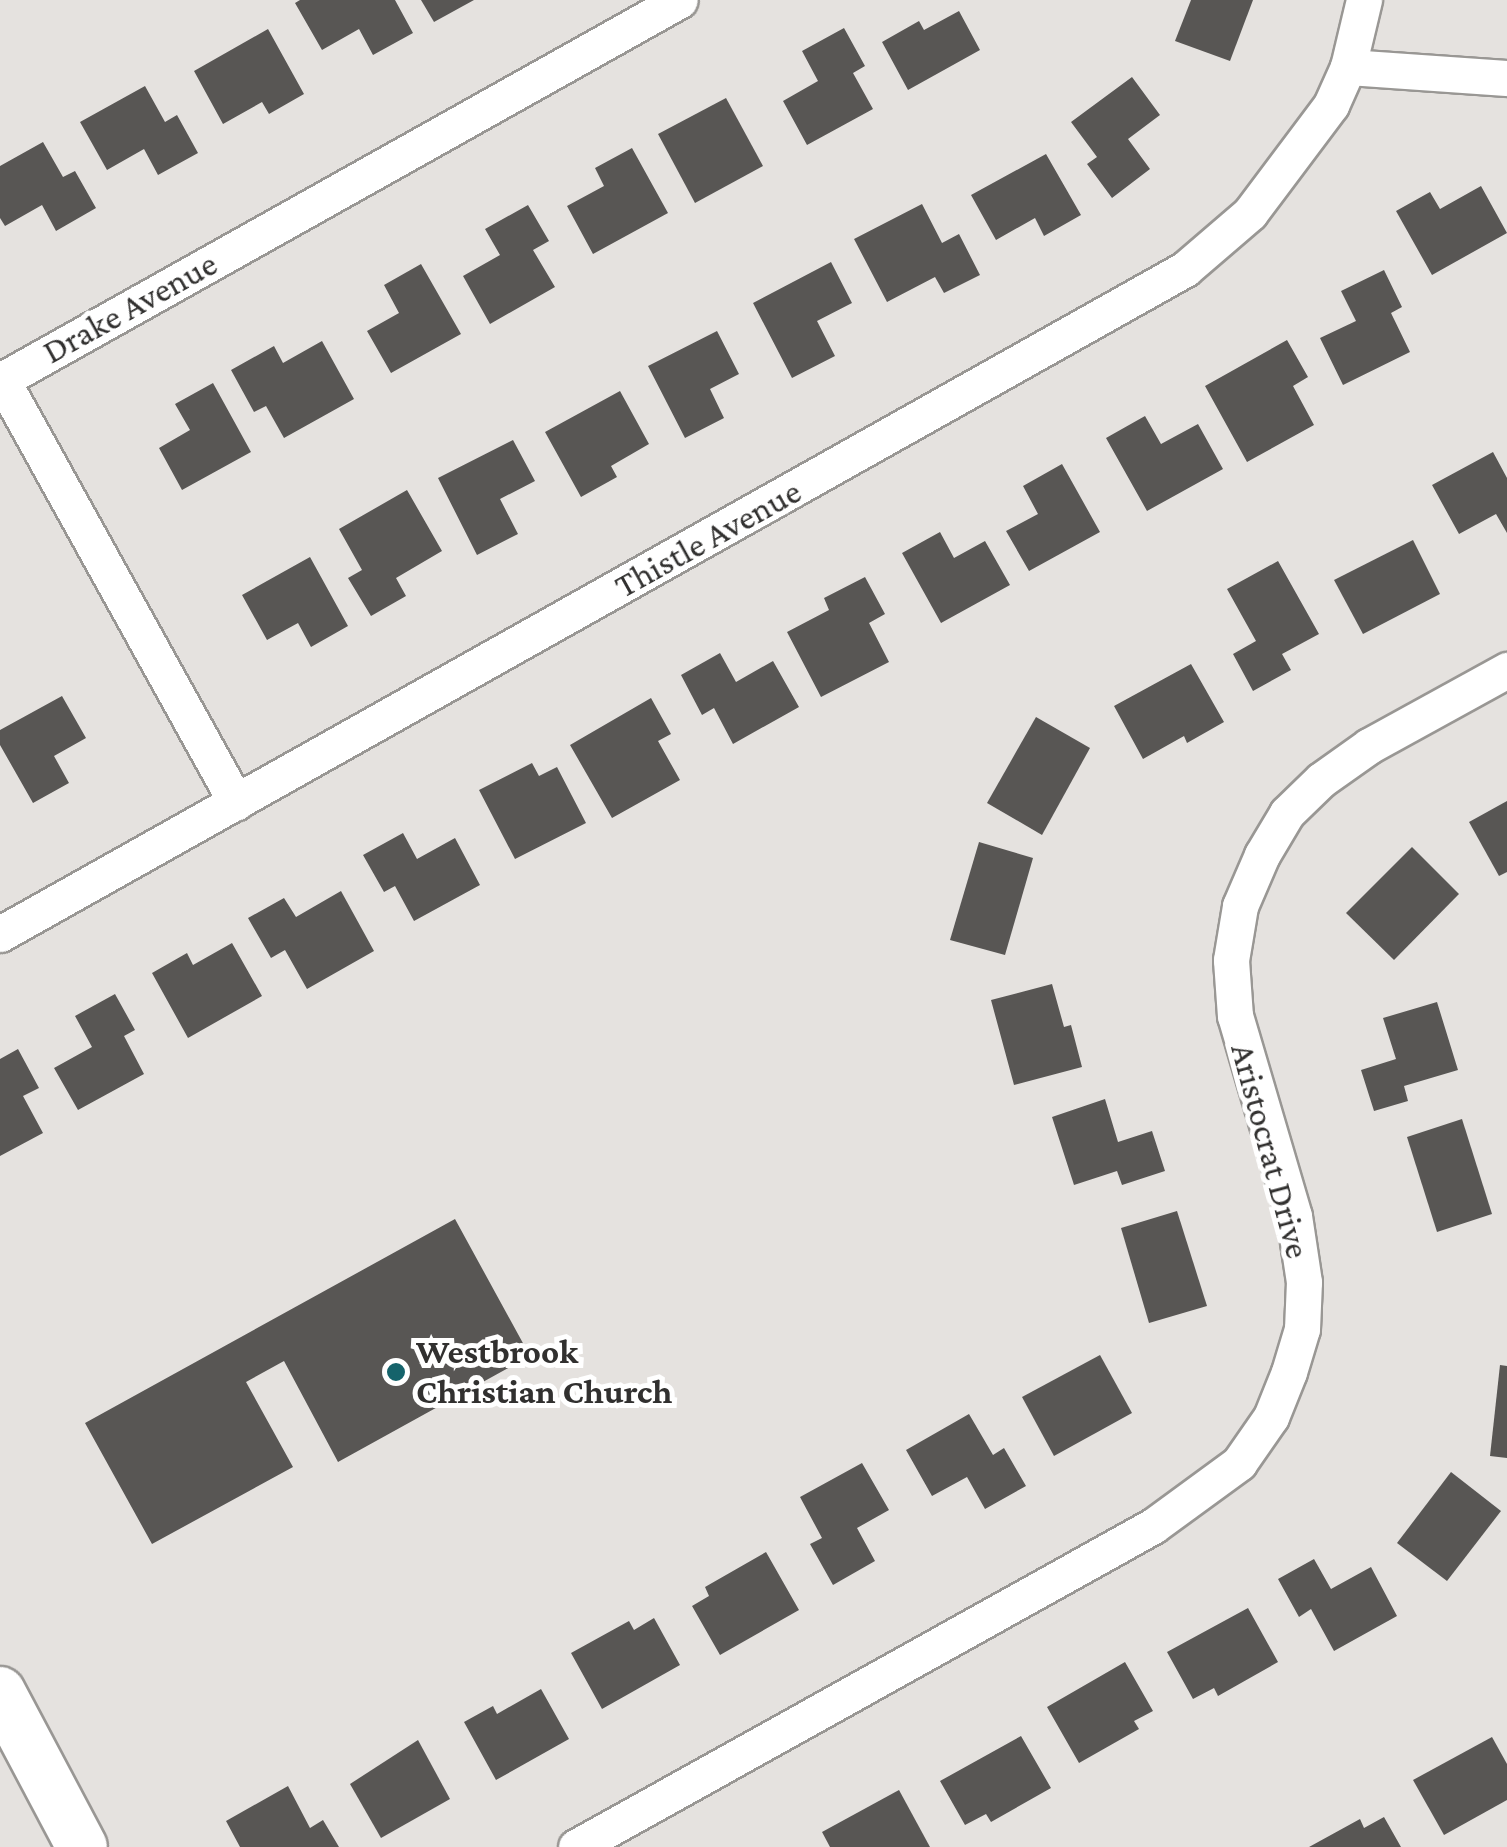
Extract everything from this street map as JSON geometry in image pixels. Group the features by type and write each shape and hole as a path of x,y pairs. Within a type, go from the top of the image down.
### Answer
{"street":[{"name":"Drake Avenue","path":"236,802 1,380 680,0"},
{"name":"Thistle Avenue","path":"0,934 1185,269 1250,213 1332,106 1348,67 1364,0"},
{"path":"1348,67 1507,78"},
{"name":"Aristocrat Drive","path":"576,1847 1152,1526 1239,1462 1271,1416 1289,1372 1302,1329 1304,1282 1294,1216 1235,1016 1231,960 1240,906 1287,813 1321,780 1369,746 1507,670"},
{"path":"0,1692 82,1847"}],"building":[{"path":"395,0 413,33 373,55 359,29 322,50 295,3"},
{"path":"421,0 474,0 434,22"},
{"path":"1191,0 1253,0 1230,61 1175,41"},
{"path":"959,11 980,50 908,90 882,42 919,21 924,30"},
{"path":"844,28 865,66 853,73 873,109 807,145 783,101 818,81 802,51"},
{"path":"268,29 304,94 269,114 262,102 223,124 194,71"},
{"path":"1132,77 1160,115 1128,139 1150,169 1112,198 1087,164 1097,157 1071,122"},
{"path":"145,86 165,122 177,115 198,153 158,175 144,149 107,170 80,122"},
{"path":"726,98 763,166 695,203 658,134"},
{"path":"43,142 63,177 75,171 96,208 56,231 42,205 5,226 0,218 0,166"},
{"path":"632,148 668,213 593,254 567,206 604,186 595,168"},
{"path":"1046,154 1081,215 1044,236 1035,218 996,240 971,195"},
{"path":"1481,186 1507,233 1432,275 1396,211 1430,192 1440,209"},
{"path":"922,204 942,243 959,234 980,275 944,293 935,277 887,302 854,239"},
{"path":"528,205 549,241 533,250 555,287 490,324 463,276 500,255 485,229"},
{"path":"831,262 852,303 817,321 835,356 792,378 753,303"},
{"path":"421,264 461,334 391,373 367,331 399,313 384,285"},
{"path":"1384,270 1402,307 1391,313 1410,352 1343,385 1320,338 1356,321 1341,291"},
{"path":"717,331 739,374 710,389 724,418 685,438 648,366"},
{"path":"1287,340 1308,377 1293,386 1314,425 1247,462 1205,386"},
{"path":"322,341 354,399 284,438 266,406 254,412 231,370 274,346 283,363"},
{"path":"213,383 251,452 182,490 159,448 190,430 175,404"},
{"path":"620,391 649,444 611,466 617,477 581,497 545,432"},
{"path":"1145,416 1161,444 1198,424 1223,469 1147,511 1106,438"},
{"path":"513,440 535,481 500,499 518,534 477,555 438,478"},
{"path":"1493,452 1507,478 1507,533 1496,514 1459,534 1432,485"},
{"path":"1062,464 1100,532 1029,571 1006,531 1038,514 1023,486"},
{"path":"407,490 442,551 396,578 406,596 371,616 348,578 362,570 339,529"},
{"path":"940,532 954,558 985,541 1010,585 941,623 902,553"},
{"path":"1413,540 1440,594 1363,634 1334,580"},
{"path":"310,557 348,626 311,647 298,623 267,640 242,595"},
{"path":"1278,561 1319,634 1282,654 1291,670 1253,691 1233,654 1256,641 1227,589"},
{"path":"865,577 885,614 869,623 889,662 821,697 787,632 829,610 824,598"},
{"path":"720,653 736,682 773,661 799,707 733,744 714,708 702,715 681,675"},
{"path":"1191,664 1224,722 1187,743 1184,736 1143,759 1114,706"},
{"path":"62,696 86,738 54,756 69,783 33,803 0,745 0,730"},
{"path":"651,698 671,734 658,741 680,780 612,818 570,745"},
{"path":"1036,717 1090,748 1042,835 987,803"},
{"path":"532,763 539,776 557,767 586,823 515,859 479,790"},
{"path":"1507,801 1507,872 1499,876 1469,822"},
{"path":"403,833 417,859 455,838 480,885 414,921 395,886 384,892 363,855"},
{"path":"979,842 1033,858 1005,955 950,940"},
{"path":"1412,847 1459,894 1394,960 1346,913"},
{"path":"341,891 374,951 307,989 285,950 271,958 248,918 284,898 296,917"},
{"path":"232,943 262,996 188,1038 152,973 187,953 193,965"},
{"path":"1052,984 1064,1027 1071,1025 1082,1067 1014,1085 991,1000"},
{"path":"115,994 135,1030 124,1036 144,1074 78,1110 54,1068 92,1047 75,1016"},
{"path":"1437,1002 1458,1070 1404,1086 1408,1101 1374,1111 1361,1070 1396,1059 1383,1018"},
{"path":"18,1049 39,1088 23,1096 43,1133 0,1156 0,1059"},
{"path":"1105,1099 1118,1142 1152,1131 1165,1171 1122,1185 1117,1171 1074,1185 1052,1117"},
{"path":"1462,1119 1492,1214 1437,1232 1407,1137"},
{"path":"1177,1211 1207,1306 1149,1323 1121,1228"},
{"name":"Westbrook Christian Church","path":"455,1219 530,1356 338,1462 284,1361 246,1382 293,1467 152,1544 85,1423"},
{"path":"1100,1355 1132,1413 1054,1456 1022,1397"},
{"path":"1500,1365 1507,1366 1507,1458 1490,1456"},
{"path":"969,1414 993,1455 1004,1448 1026,1486 985,1509 967,1477 932,1496 906,1450"},
{"path":"862,1463 889,1510 857,1528 875,1561 833,1585 810,1544 822,1538 800,1497"},
{"path":"1451,1472 1501,1511 1447,1581 1397,1543"},
{"path":"766,1552 799,1610 720,1655 692,1606 709,1596 705,1587"},
{"path":"1314,1559 1331,1589 1371,1567 1397,1616 1334,1651 1311,1609 1299,1617 1278,1579"},
{"path":"1248,1608 1278,1662 1218,1696 1214,1688 1193,1699 1167,1652"},
{"path":"654,1618 680,1665 602,1709 571,1653 629,1621 634,1630"},
{"path":"1125,1662 1153,1711 1134,1721 1139,1729 1079,1763 1047,1707"},
{"path":"541,1689 569,1739 496,1780 464,1722 493,1706 497,1714"},
{"path":"1021,1736 1051,1788 991,1822 986,1814 965,1825 940,1781"},
{"path":"1492,1737 1507,1764 1507,1800 1444,1835 1413,1780"},
{"path":"418,1740 450,1799 381,1838 350,1784"},
{"path":"288,1786 310,1828 323,1820 339,1847 240,1847 226,1821"},
{"path":"899,1790 930,1847 830,1847 822,1832"},
{"path":"1384,1817 1401,1847 1309,1847 1360,1819 1364,1828"}],"place":[{"name":"Westbrook Christian Church","path":"396,1372"}]}
